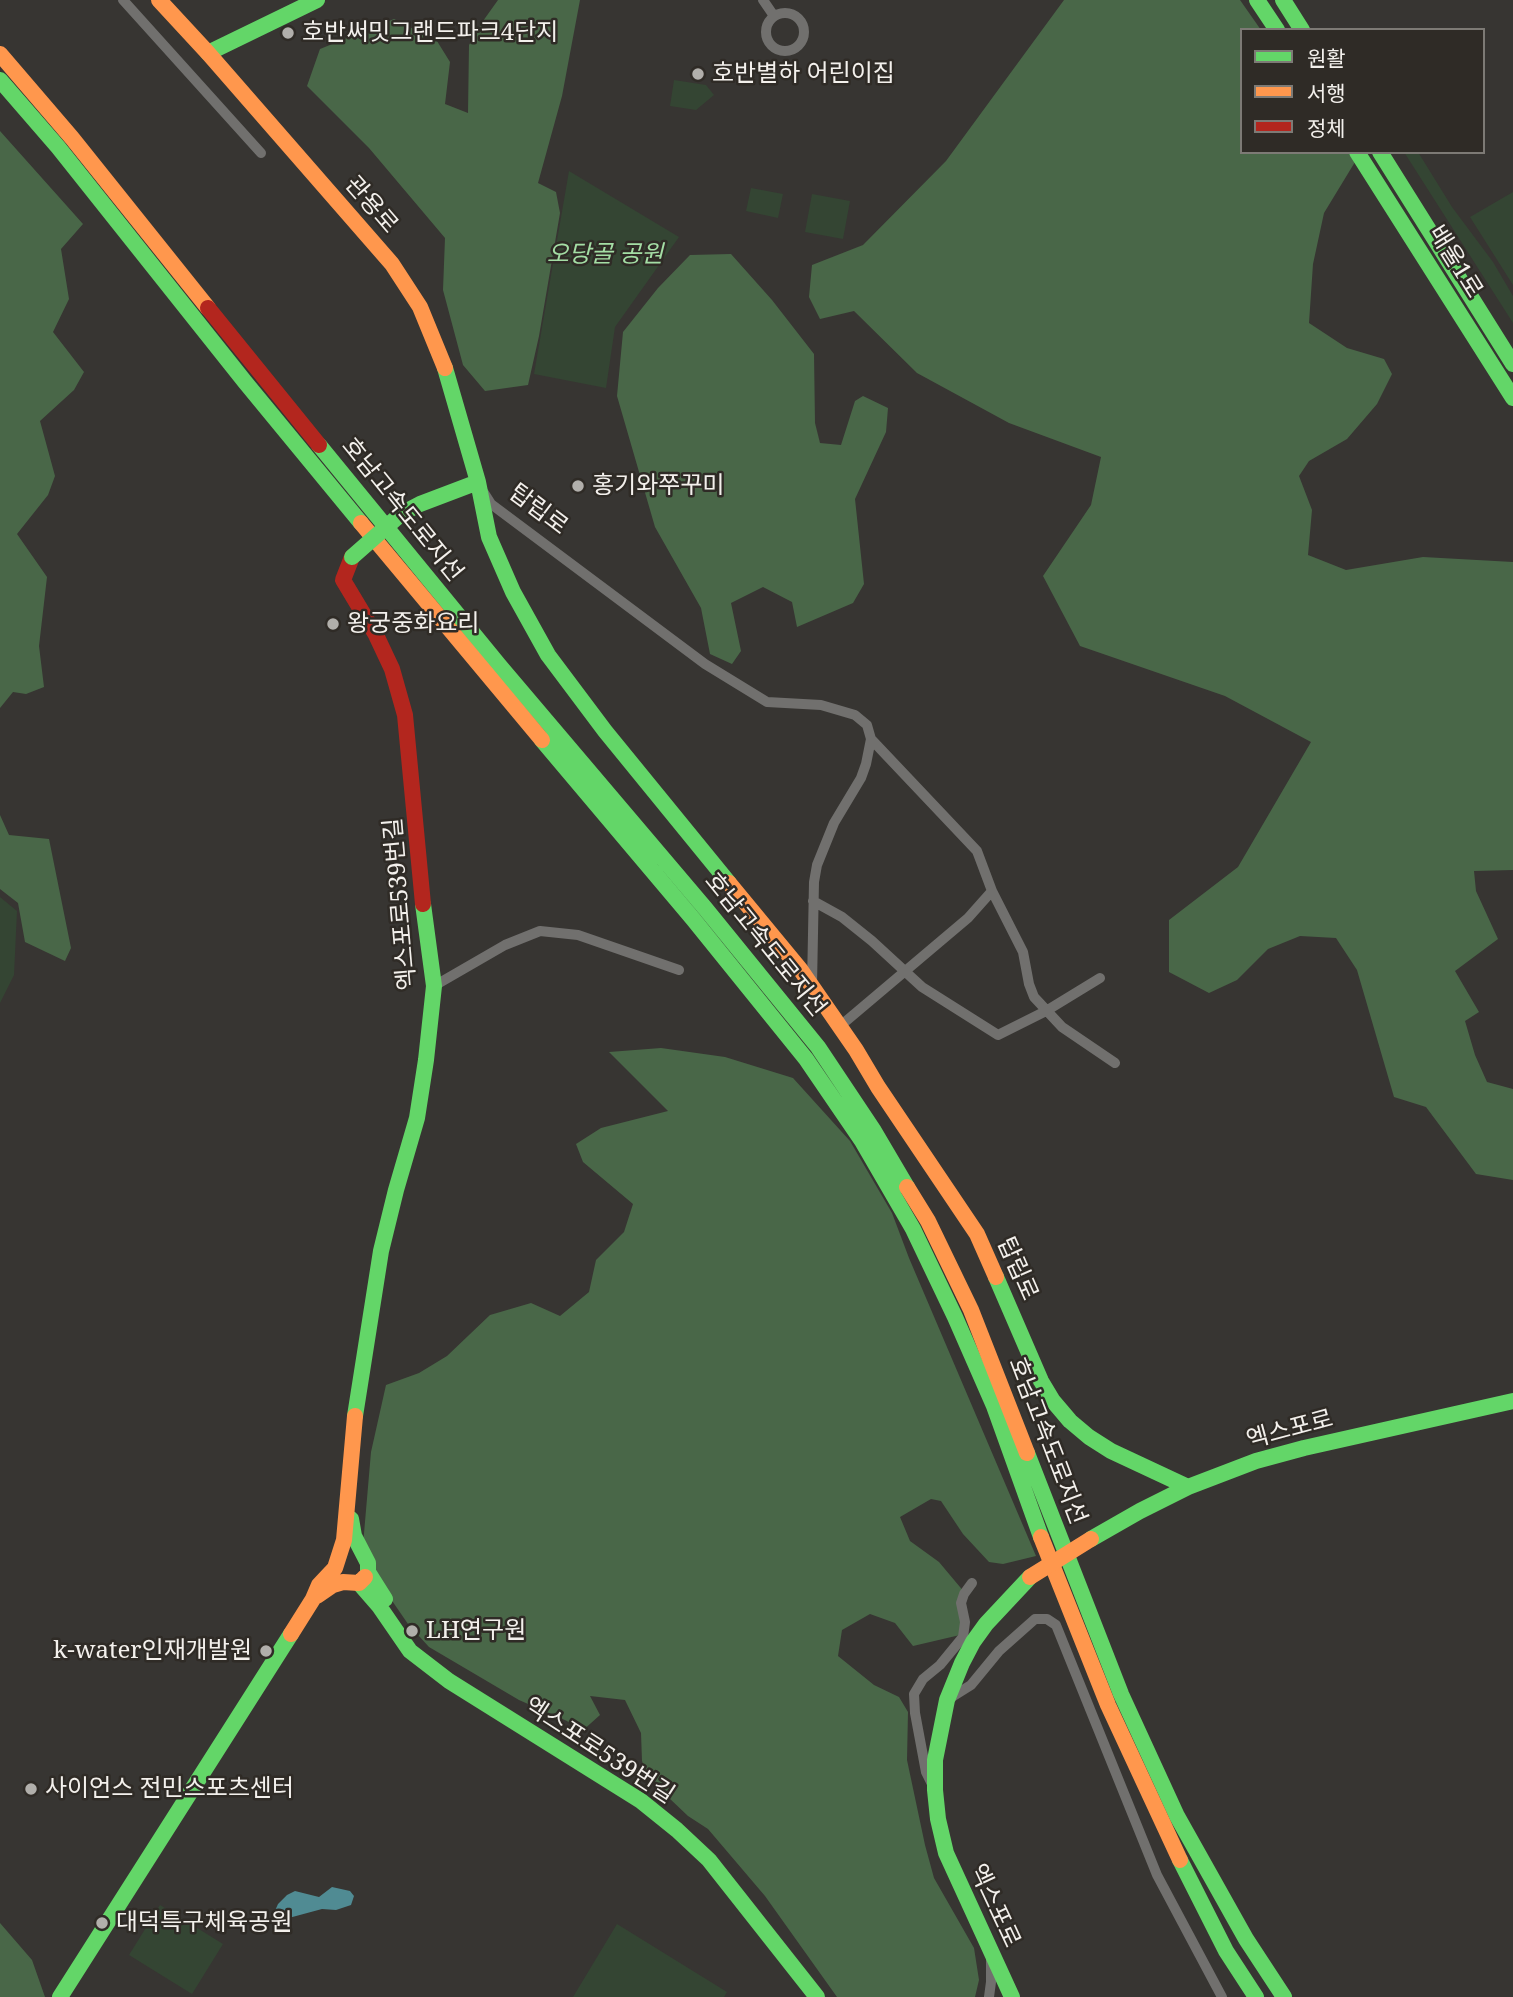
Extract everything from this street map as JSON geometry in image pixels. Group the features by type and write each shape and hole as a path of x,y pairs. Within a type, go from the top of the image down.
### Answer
{"main road":[{"name":"관용로","path":"159,0 392,264 420,307 445,368 478,482"},
{"path":"208,53 317,0"},
{"path":"1257,0 1276,28"},
{"path":"1283,0 1301,28"},
{"name":"호남고속도로지선","path":"0,54 72,138 258,371 482,644 801,1025 874,1131 928,1221 971,1310 1121,1694 1177,1816 1246,1939 1284,1997"},
{"name":"호남고속도로지선","path":"0,80 58,147 245,382 487,675 694,919 806,1059 862,1140 913,1229 961,1329 994,1406 1047,1553 1113,1717 1226,1951 1256,1997"},
{"name":"배울1로","path":"1358,154 1513,398"},
{"name":"배울1로","path":"1381,154 1513,364"},
{"name":"엑스포로539번길","path":"348,1507 352,1434 381,1251 417,1118 434,986 426,932 405,715 392,669 344,580 345,569 352,557 401,514 478,482"},
{"name":"탑립로","path":"478,482 489,537 513,592 548,655 605,731 812,985 977,1234 1041,1381 1053,1401 1070,1421 1089,1437 1111,1451 1188,1487"},
{"name":"엑스포로","path":"1012,1997 946,1853 935,1790 935,1760 947,1700 973,1642 1005,1602 1030,1577 1140,1511 1188,1487 1255,1461 1304,1448 1513,1401"},
{"path":"348,1507 354,1536 362,1553 351,1550 349,1572"},
{"path":"348,1507 349,1572"},
{"path":"60,1997 313,1600 319,1586 349,1572"},
{"name":"엑스포로539번길","path":"349,1572 379,1606 410,1651 449,1681 641,1801 677,1830 709,1860 817,1997"}],"street":[{"path":"123,0 261,153"},
{"path":"763,0 774,16"},
{"name":"탑립로","path":"478,482 491,504 705,664 767,702 821,705 855,715 867,725 871,739 977,851 992,891 1023,952 1034,997 1062,1027 1115,1063"},
{"path":"812,985 813,901 817,866 834,823 861,778 871,739"},
{"path":"839,1027 968,918 992,891"},
{"path":"813,901 842,917 922,987 998,1035 1046,1011 1100,978"},
{"path":"434,986 505,945 540,931 578,935 680,970"},
{"name":"엑스포로","path":"935,1790 926,1772 914,1694 923,1679 940,1665 963,1637 965,1622 961,1603 972,1583"},
{"path":"947,1700 971,1685 999,1651 1035,1619 1047,1619 1056,1625 1157,1875 1222,1997"},
{"path":"989,1997 991,1954"}],"green space":[{"path":"498,0 580,0 562,96 538,183 556,192 560,213 528,385 485,391 463,365 443,290 445,238 369,148 307,86 320,49 394,19 437,41 450,62 445,104 468,113 469,45"},
{"path":"1064,0 1240,0 1260,28 1240,28 1240,154 1349,154 1355,162 1324,213 1313,264 1309,323 1347,348 1384,359 1392,374 1377,404 1347,439 1309,461 1299,476 1312,510 1308,555 1346,570 1423,557 1513,562 1513,870 1474,871 1476,891 1498,939 1455,971 1479,1012 1465,1021 1475,1055 1487,1082 1513,1089 1513,1180 1476,1174 1426,1107 1394,1097 1357,970 1336,938 1300,936 1268,949 1237,980 1209,993 1169,972 1169,920 1238,867 1311,742 1225,696 1080,646 1043,576 1091,505 1101,457 1009,423 917,373 854,311 820,319 809,297 812,265 863,245 946,161"},
{"path":"674,80 706,85 714,95 696,110 670,106"},
{"path":"0,131 83,224 61,249 69,299 53,332 84,372 74,390 40,421 55,476 48,495 17,534 47,577 39,646 44,687 26,694 13,692 0,708"},
{"path":"1405,154 1419,154 1452,207 1493,262 1513,296 1513,323"},
{"name":"오당골 공원","path":"569,171 679,237 615,327 606,388 534,374"},
{"path":"751,188 783,194 778,218 746,211"},
{"path":"1513,192 1513,285 1470,217"},
{"path":"812,194 850,201 843,239 805,232"},
{"path":"731,254 772,300 814,354 815,423 820,443 841,445 855,401 863,396 888,408 886,432 855,499 864,584 853,603 797,627 792,602 763,587 731,603 741,651 732,664 710,654 701,608 655,527 617,396 623,332 658,288 690,255"},
{"path":"0,815 9,835 49,839 71,948 65,961 25,942 18,903 0,889"},
{"path":"0,897 17,911 14,975 0,1003"},
{"path":"661,1048 725,1057 793,1078 850,1141 892,1213 1036,1556 1003,1564 989,1562 963,1534 941,1501 931,1499 900,1517 910,1541 939,1562 965,1593 960,1635 913,1646 895,1623 870,1614 842,1630 838,1656 874,1685 899,1697 908,1712 907,1760 925,1845 934,1878 974,1948 979,1980 975,1997 837,1997 765,1896 708,1829 688,1816 648,1778 642,1761 641,1733 625,1700 590,1696 600,1715 581,1732 567,1721 519,1700 429,1647 408,1624 375,1576 363,1545 371,1452 386,1385 419,1373 447,1356 490,1315 531,1303 560,1316 589,1292 596,1260 624,1232 633,1204 583,1162 576,1144 601,1128 668,1111 609,1052"},
{"path":"160,1905 223,1944 192,1994 129,1955"},
{"path":"0,1923 32,1960 45,1997 0,1997"},
{"path":"617,1924 727,1992 724,1997 573,1997"}],"water":[{"path":"332,1887 350,1891 354,1896 351,1905 336,1910 322,1909 285,1919 277,1918 274,1913 278,1904 295,1891 319,1897"}],"traffic: fast":[{"path":"208,53 317,0"},
{"path":"1257,0 1276,28"},
{"path":"1283,0 1301,28"},
{"path":"0,80 58,147 361,523"},
{"path":"1358,154 1513,398"},
{"path":"1381,154 1513,364"},
{"path":"445,368 478,482 489,537 513,592 548,655 605,731 729,883"},
{"path":"319,445 818,1047 874,1131 907,1187"},
{"path":"401,514 478,482"},
{"path":"352,557 401,514"},
{"path":"542,740 693,919 806,1059 862,1141 913,1229 955,1317 994,1406 1041,1537"},
{"path":"355,1416 381,1251 417,1118 426,1060 434,986 423,904"},
{"path":"996,1277 1041,1381 1070,1421 1111,1451 1188,1487"},
{"path":"1091,1539 1188,1487 1256,1461 1513,1401"},
{"path":"1027,1453 1121,1694 1177,1816 1246,1939 1284,1997"},
{"path":"351,1519 354,1536 368,1563 368,1572 385,1599"},
{"path":"1012,1997 946,1853 938,1819 935,1760 947,1700 962,1663 986,1624 1030,1577"},
{"path":"359,1583 379,1606 410,1651 449,1681 641,1801 677,1830 709,1860 817,1997"},
{"path":"60,1997 291,1634"},
{"path":"1180,1860 1226,1951 1256,1997"}],"traffic: slow":[{"path":"159,0 392,264 420,307 445,368"},
{"path":"0,54 72,138 208,308"},
{"path":"361,523 542,740"},
{"path":"729,883 800,969 856,1050 977,1234 996,1277"},
{"path":"907,1187 928,1221 971,1310 1027,1453"},
{"path":"291,1634 319,1585 335,1568 344,1540 355,1416"},
{"path":"1041,1537 1108,1705 1180,1860"},
{"path":"1030,1577 1091,1539"},
{"path":"317,1596 333,1585 343,1582 359,1583 365,1577"}],"traffic: jam":[{"path":"208,308 319,445"},
{"path":"352,557 343,580 376,635 392,669 405,715 423,904"}],"place":[{"name":"호반써밋그랜드파크4단지","path":"288,33"},
{"name":"호반별하 어린이집","path":"698,74"},
{"name":"홍기와쭈꾸미","path":"578,486"},
{"name":"왕궁중화요리","path":"333,624"},
{"name":"LH연구원","path":"412,1631"},
{"name":"k-water인재개발원","path":"266,1651"},
{"name":"사이언스 전민스포츠센터","path":"31,1789"},
{"name":"대덕특구체육공원","path":"102,1923"}]}
